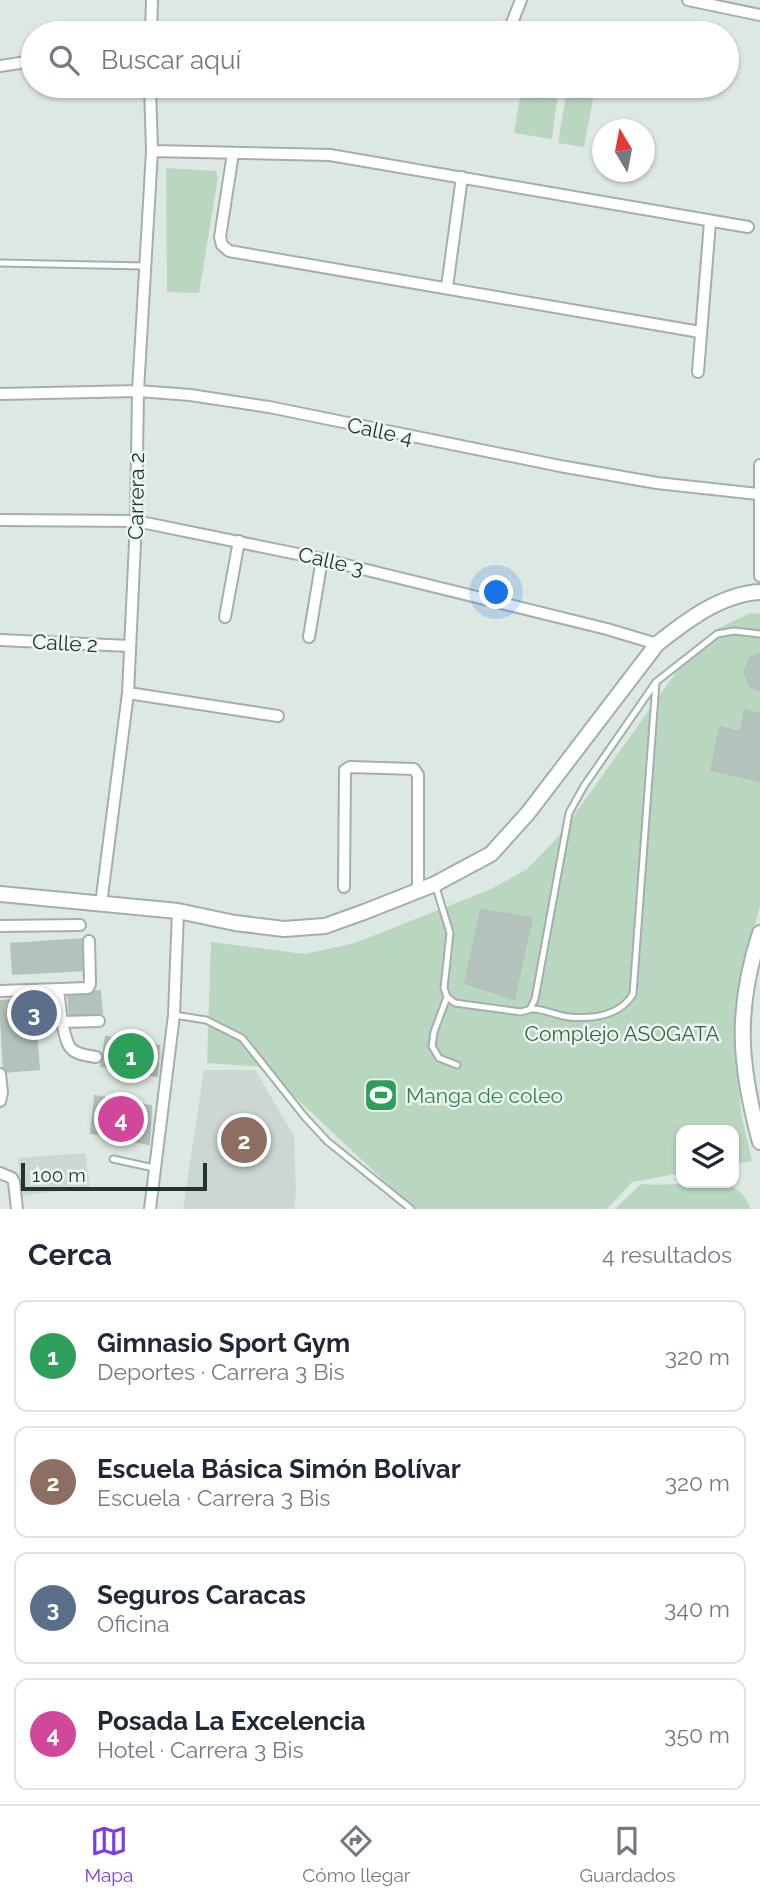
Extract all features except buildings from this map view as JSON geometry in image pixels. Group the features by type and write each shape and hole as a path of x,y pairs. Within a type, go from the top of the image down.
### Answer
{"street":[{"path":"151,21 152,0"},
{"path":"513,21 521,0"},
{"path":"688,0 760,15"},
{"path":"0,66 21,63"},
{"name":"Carrera 2","path":"101,904 128,694 136,521 138,391 152,151 150,98"},
{"path":"152,151 330,155 748,227"},
{"path":"233,153 220,237 222,245 229,251 700,332"},
{"path":"447,287 462,177"},
{"path":"698,372 710,222"},
{"name":"Calle 4","path":"0,394 138,391 190,395 269,407 560,467 657,483 758,495"},
{"path":"760,465 760,576"},
{"name":"Calle 3","path":"0,520 136,521 322,559 596,626 657,644"},
{"path":"225,617 239,541"},
{"path":"309,637 322,559"},
{"path":"0,894 178,911 235,923 284,929 325,926 418,891 491,855 528,813 657,644 680,625 720,603 742,594 760,592"},
{"name":"Calle 2","path":"0,640 130,646"},
{"path":"128,694 278,716"},
{"path":"344,887 345,770 350,767 414,769 418,775 418,891"},
{"path":"150,1209 174,1015 178,911"},
{"path":"0,926 80,925"},
{"path":"760,933 746,984 741,1046 749,1101 760,1142"},
{"path":"0,991 85,989 90,984 89,942"},
{"path":"58,989 67,1046 77,1054 96,1056"},
{"path":"62,1022 99,1021"},
{"path":"0,1074 0,1101"},
{"path":"0,1173 12,1178 14,1182 17,1209"}],"lane":[{"path":"0,262 145,265"},
{"path":"530,1009 535,999 569,813 584,786 656,681 717,634 734,631 760,634"},
{"path":"435,884 450,933 444,988 447,997 455,1003 521,1012 530,1009 570,1017 595,1017 616,1011 627,1003 633,994 656,681"},
{"path":"447,997 434,1032 432,1046 439,1058 457,1065"},
{"path":"174,1015 206,1020 242,1038 304,1116 327,1140 411,1209"},
{"path":"113,1159 154,1168"}],"shaded area":[{"path":"204,1070 255,1070 294,1136 294,1209 183,1209"},
{"path":"85,1153 90,1187 21,1196 18,1158"}],"green space":[{"path":"520,98 557,98 552,139 514,133"},
{"path":"566,98 593,98 584,147 558,143"},
{"path":"166,168 216,171 218,178 199,293 167,292"},
{"name":"Complejo ASOGATA","path":"750,613 760,614 760,654 750,658 744,672 750,686 760,691 760,714 745,711 741,732 720,727 711,770 760,781 760,905 740,985 735,1054 742,1118 752,1161 739,1163 739,1125 676,1125 676,1174 632,1182 607,1209 414,1209 263,1067 207,1063 211,942 305,954 355,943 491,889 527,869 559,836 682,664 717,629","holes":["481,910 531,918 514,999 465,983"]},
{"path":"641,1184 676,1184 676,1188 734,1188 747,1200 751,1209 615,1209"}],"place":[{"name":"Seguros Caracas","path":"34,1013"},
{"name":"Gimnasio Sport Gym","path":"131,1056"},
{"name":"Manga de coleo","path":"381,1095"},
{"name":"Posada La Excelencia","path":"121,1119"},
{"name":"Escuela Básica Simón Bolívar","path":"244,1140"}]}
